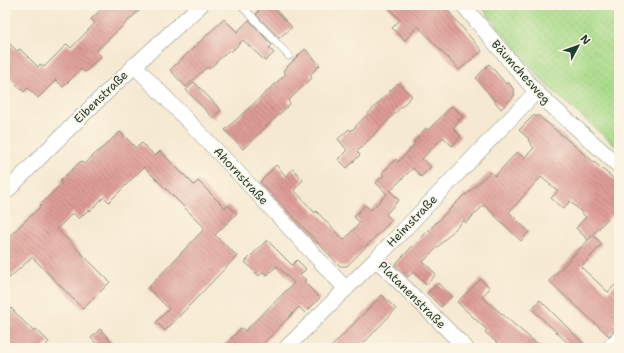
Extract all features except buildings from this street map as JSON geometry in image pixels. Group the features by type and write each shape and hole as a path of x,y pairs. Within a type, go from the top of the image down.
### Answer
{"street":[{"name":"Eibenstraße","path":"5,193 134,65 201,5"},
{"name":"Bäumchesweg","path":"463,5 536,92 619,166"},
{"name":"Ahornstraße","path":"134,65 242,177 346,289"},
{"name":"Heimstraße","path":"286,348 376,259 536,92"},
{"name":"Platanenstraße","path":"376,259 466,348"}],"lane":[{"path":"241,5 289,56"},
{"path":"604,348 619,332"}],"green space":[{"path":"480,5 619,5 619,149 545,84"}]}
